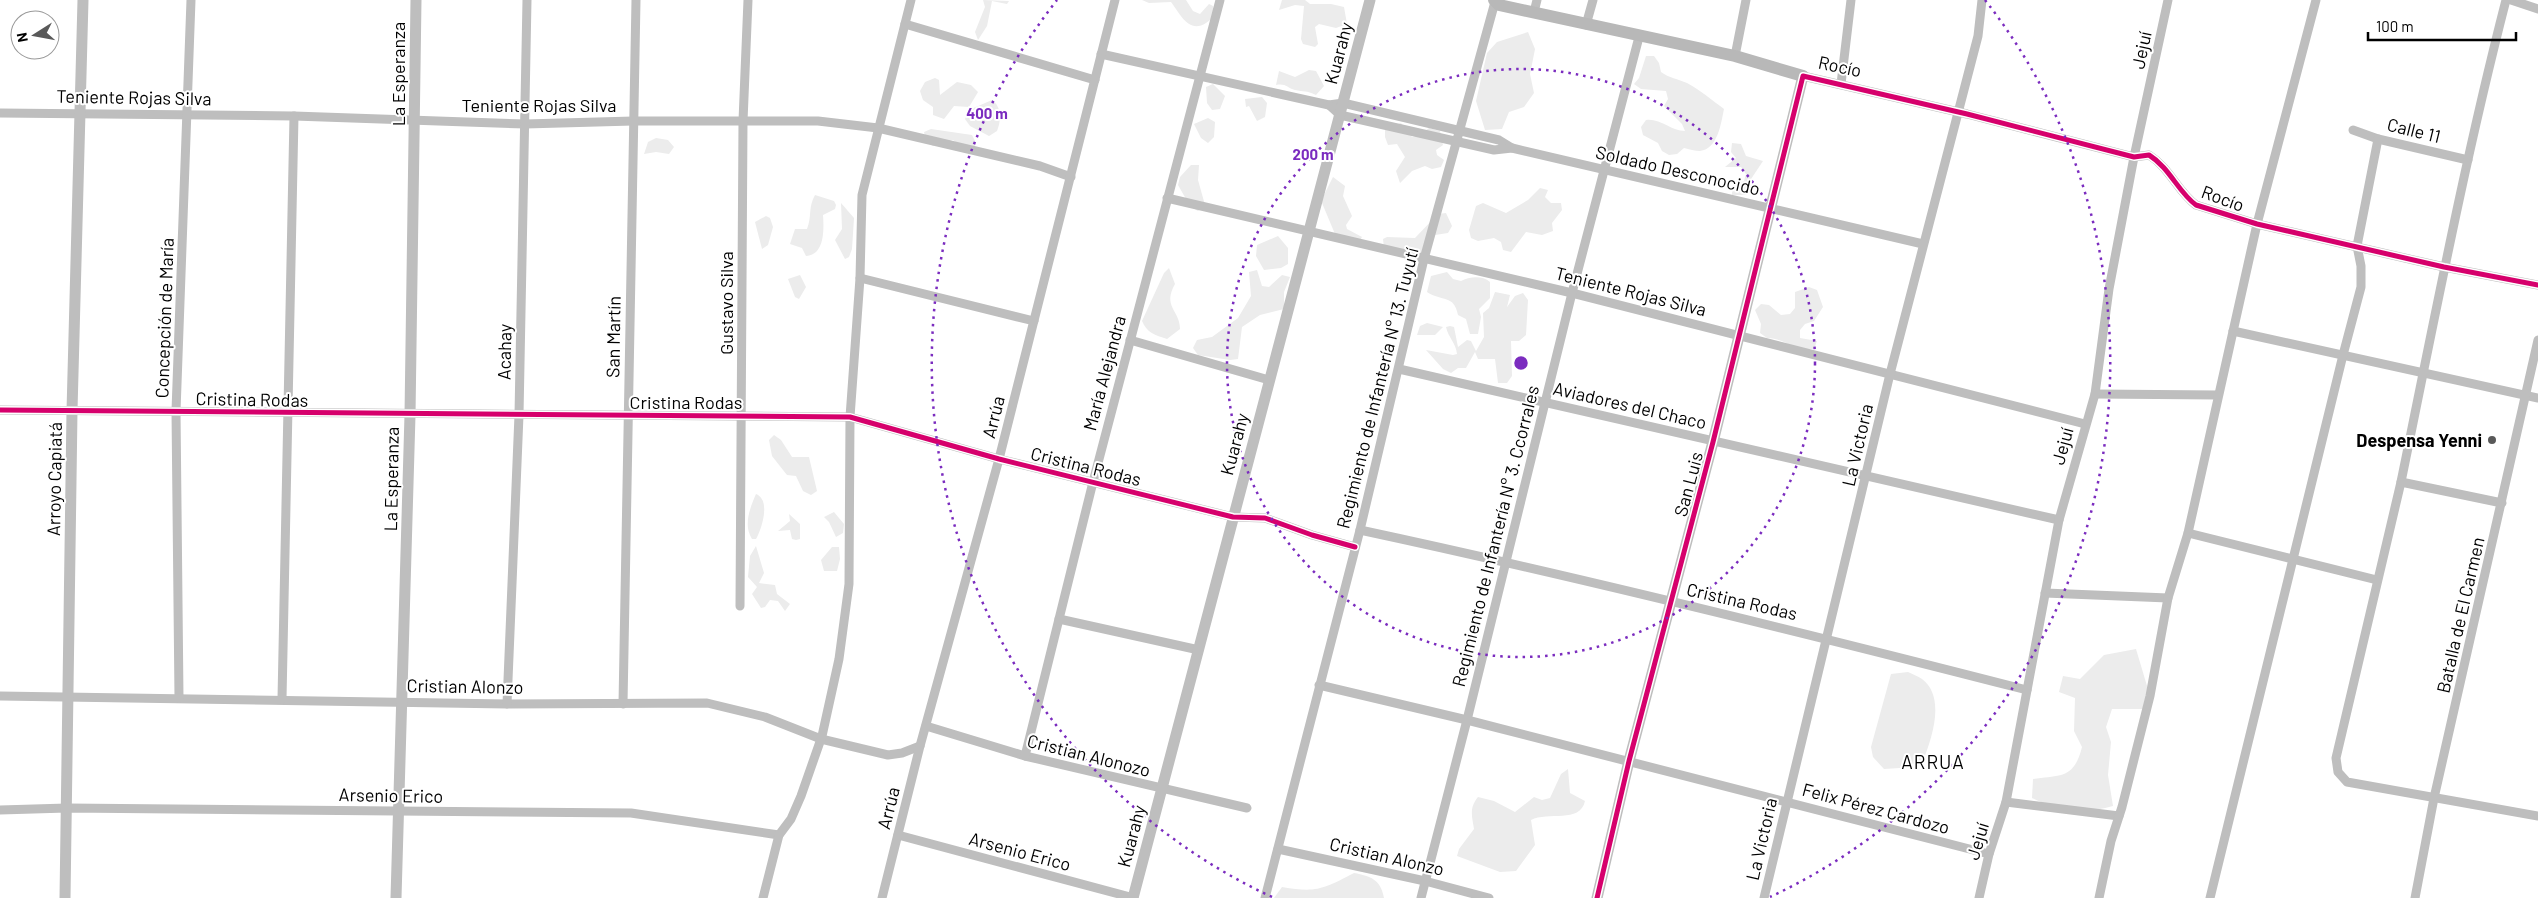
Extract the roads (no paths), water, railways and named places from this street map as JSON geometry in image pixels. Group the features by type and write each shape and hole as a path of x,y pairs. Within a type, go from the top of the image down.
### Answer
{"main road":[{"name":"Rocío","path":"1494,1 1536,6 1586,24 1639,37 1735,56 1803,76"}],"street":[{"name":"Arroyo Capiatá","path":"65,898 72,412 83,0"},
{"name":"Concepción de María","path":"179,698 176,411 189,114 191,0"},
{"name":"La Esperanza","path":"396,898 410,415 416,119 416,0"},
{"name":"Acahay","path":"507,704 519,415 527,0"},
{"name":"San Martín","path":"623,704 636,0"},
{"name":"Gustavo Silva","path":"740,606 743,122 748,0"},
{"path":"763,898 779,835 791,818 801,796 821,739 839,659 849,584 850,417 860,278 862,195 911,0"},
{"name":"Arrúa","path":"882,898 920,746 999,459 1115,0"},
{"name":"María Alejandra","path":"1025,756 1093,482 1220,0"},
{"name":"Kuarahy","path":"1133,898 1370,0"},
{"path":"1586,24 1592,0"},
{"path":"1735,56 1746,0"},
{"path":"1841,84 1851,0"},
{"name":"La Victoria","path":"1764,898 1890,374 1978,36 1982,0"},
{"name":"Jejuí","path":"1979,898 1989,854 2006,802 2059,520 2095,394 2109,289 2134,157 2168,0"},
{"path":"2099,898 2111,841 2150,696 2168,598 2188,533 2257,224 2316,0"},
{"path":"2506,0 2444,267 2401,482 2336,758 2338,772 2347,782 2538,816"},
{"path":"2511,0 2538,9"},
{"name":"Regimiento de Infantería N° 13. Tuyutí","path":"1265,898 1360,530 1424,259 1494,1"},
{"path":"905,24 1095,80"},
{"name":"Regimiento de Infantería N° 3. Ccorrales","path":"1421,898 1468,720 1505,561 1572,293 1639,37"},
{"name":"Soldado Desconocido","path":"1102,54 1328,105 1456,142 1494,150 1512,148"},
{"name":"Rocío","path":"1803,76 1957,112 2134,157 2149,155 2166,168 2188,200 2196,205 2257,224 2444,267 2538,285"},
{"name":"San Luis","path":"1597,898 1629,762 1713,442 1803,76"},
{"name":"Soldado Desconocido","path":"1341,109 1459,130 1499,140 1512,148 1923,244"},
{"name":"Teniente Rojas Silva","path":"0,113 81,112 294,116 525,124 633,121 818,121 878,128 1040,166 1071,177"},
{"path":"282,699 294,116"},
{"name":"Calle 11","path":"2354,130 2378,139 2468,160"},
{"path":"2210,898 2342,355 2361,287 2361,266 2357,246 2378,139"},
{"name":"Teniente Rojas Silva","path":"1167,198 1739,334 2085,424"},
{"path":"860,278 1034,321"},
{"path":"2233,332 2538,398"},
{"path":"1130,340 1269,380"},
{"name":"Batalla de El Carmen","path":"2414,898 2434,798 2538,340"},
{"name":"Aviadores del Chaco","path":"1399,370 2059,520"},
{"path":"2095,394 2218,395"},
{"name":"Cristina Rodas","path":"0,410 410,415 850,417 999,459 1233,517 1265,518 1312,535 1355,547"},
{"path":"2401,482 2502,502"},
{"name":"Cristina Rodas","path":"1360,530 1505,561 1828,638 2026,690"},
{"path":"2188,533 2377,580"},
{"path":"2046,593 2168,598"},
{"path":"1059,619 1199,650"},
{"name":"Felix Pérez Cardozo","path":"1319,685 1468,720 1989,854"},
{"name":"Cristian Alonzo","path":"0,696 507,704 707,703 765,717 821,739 888,755 902,753 920,746"},
{"name":"Cristian Alonozo","path":"926,726 1025,756 1247,808"},
{"path":"2006,802 2119,816"},
{"name":"Arsenio Erico","path":"0,810 67,808 631,813 779,835"},
{"name":"Arsenio Erico","path":"898,835 1133,898"},
{"name":"Cristian Alonzo","path":"1278,849 1425,881 1489,898"}],"place":[{"name":"Despensa Yenni","path":"2492,440"}],"district":[{"name":"ARRUA","path":"1933,761"}]}
